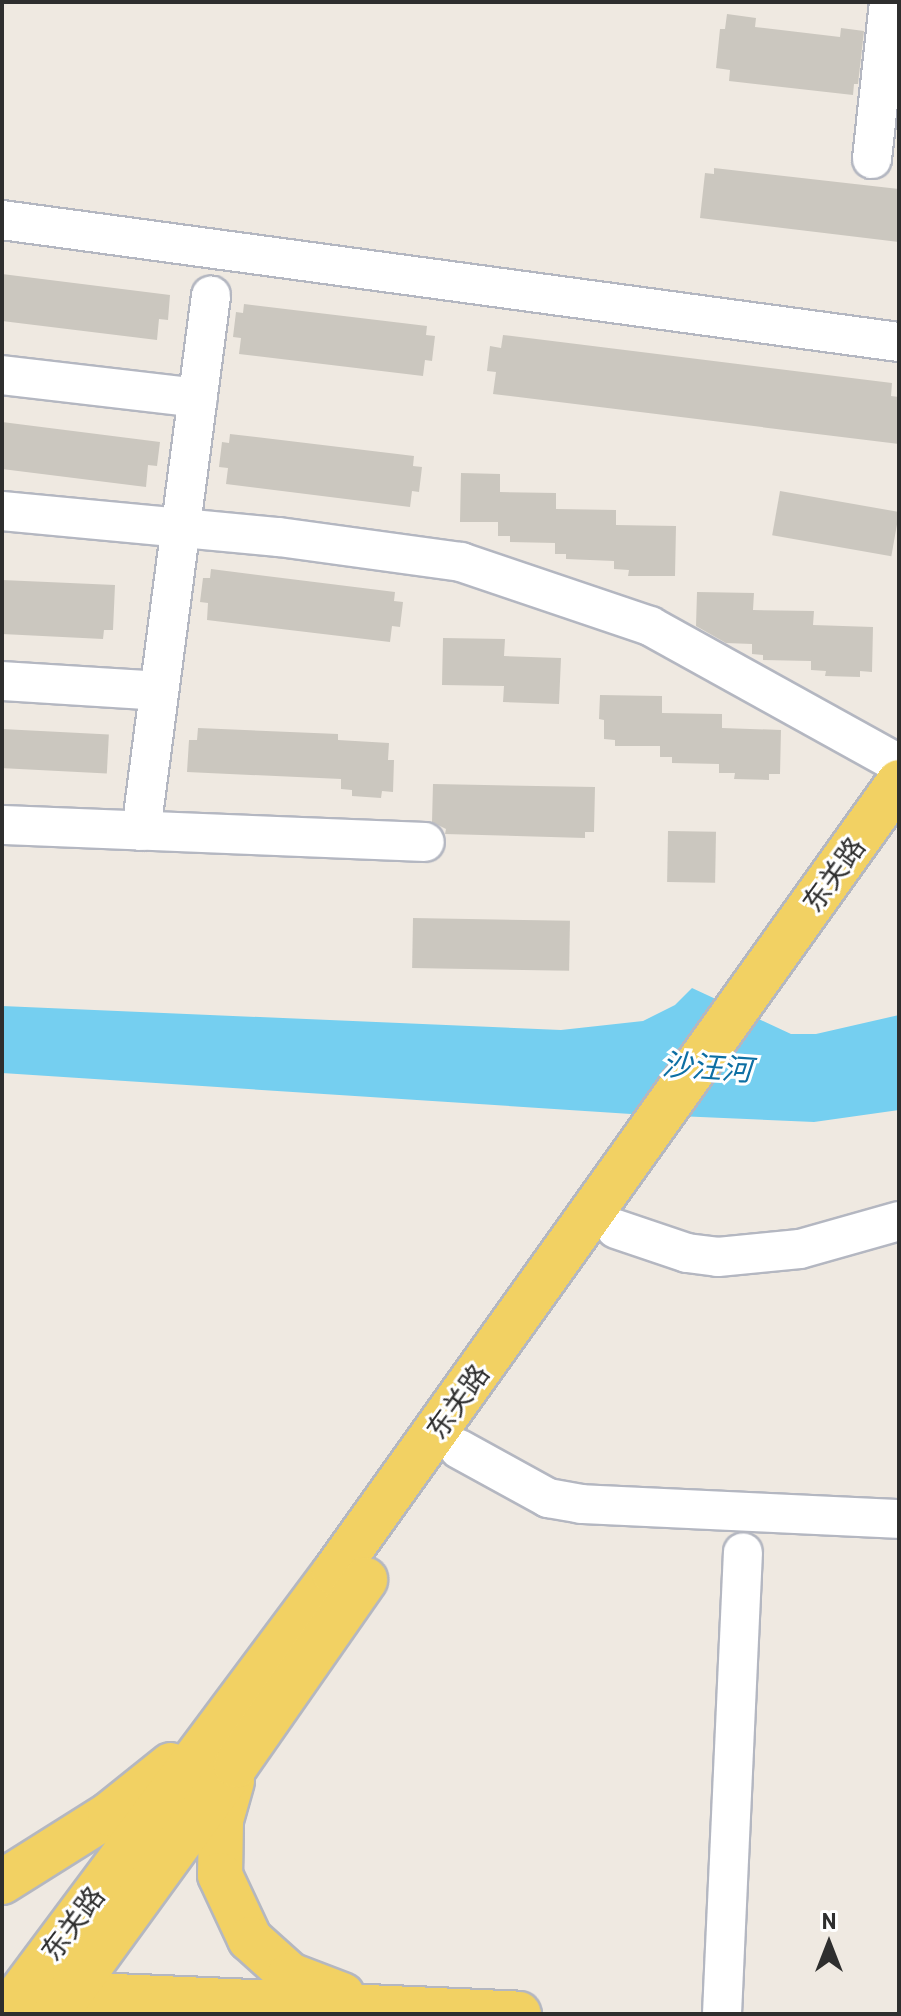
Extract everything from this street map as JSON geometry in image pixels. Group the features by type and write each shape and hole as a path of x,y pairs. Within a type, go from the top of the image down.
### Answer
{"main road":[{"name":"东关路","path":"30,2001 222,1723 334,1573 899,782"},
{"name":"东关路","path":"30,2001 236,1765 899,832"},
{"path":"2,1882 110,1814 222,1723"},
{"path":"236,1765 221,1820 220,1875 250,1939 290,1975 374,2007"},
{"path":"30,2001 374,2007 519,2014"}],"street":[{"path":"872,159 889,2"},
{"path":"2,220 899,342"},
{"path":"141,831 211,296"},
{"path":"2,375 198,398"},
{"path":"2,511 408,553 461,562 519,579 650,626 899,764"},
{"path":"2,681 159,691"},
{"path":"2,825 425,842"},
{"path":"616,1229 687,1253 718,1257 800,1249 899,1221"},
{"path":"459,1449 548,1498 581,1504 899,1519"},
{"path":"722,2014 743,1552"}],"water":[{"name":"沙汪河","path":"692,988 791,1034 816,1034 899,1015 899,1110 814,1122 631,1114 2,1073 2,1006 561,1030 643,1021 675,1005"}],"building":[{"path":"727,14 756,18 755,27 840,37 841,28 864,31 858,84 854,84 853,95 729,81 730,70 716,68 720,29 725,29"},
{"path":"714,168 899,189 899,242 700,218 705,173 714,174"},
{"path":"2,274 170,295 168,320 159,319 157,340 2,321"},
{"path":"244,304 427,326 426,335 435,336 432,361 425,360 423,376 239,354 241,338 233,337 236,312 243,313"},
{"path":"503,335 892,383 891,396 899,397 899,444 493,394 496,372 487,371 490,346 501,348"},
{"path":"2,422 160,442 157,466 148,465 146,487 2,469"},
{"path":"230,434 414,456 413,466 422,467 419,492 412,491 410,507 226,484 228,468 219,467 222,442 229,443"},
{"path":"461,473 500,474 500,492 556,493 556,509 616,510 616,525 676,526 675,576 628,576 629,570 614,569 614,561 566,559 566,554 555,554 555,543 510,542 510,536 498,536 498,522 460,522"},
{"path":"780,491 899,512 891,556 772,535"},
{"path":"211,569 395,592 394,601 403,602 400,627 392,626 390,642 207,620 208,603 200,602 203,578 210,578"},
{"path":"2,580 115,585 113,630 104,630 103,639 2,634"},
{"path":"697,592 754,593 753,610 814,611 813,625 873,627 872,672 860,671 860,677 825,676 826,671 811,670 811,661 763,660 763,655 752,654 752,644 726,643 696,626"},
{"path":"443,638 505,639 504,656 561,658 559,704 503,702 504,686 442,685"},
{"path":"600,695 662,696 662,713 722,714 722,728 781,730 780,774 769,774 769,780 734,779 735,773 719,773 719,764 672,763 672,757 660,757 660,746 615,746 615,740 604,739 604,720 599,719"},
{"path":"198,728 338,734 338,740 389,743 388,760 394,760 393,792 382,791 381,798 352,796 352,790 341,789 341,779 187,772 189,740 197,740"},
{"path":"2,729 109,735 107,774 2,768"},
{"path":"433,784 595,787 594,832 585,832 585,838 445,834 446,829 432,822"},
{"path":"668,831 716,832 715,883 667,882"},
{"path":"413,918 570,921 569,971 412,968"}]}
